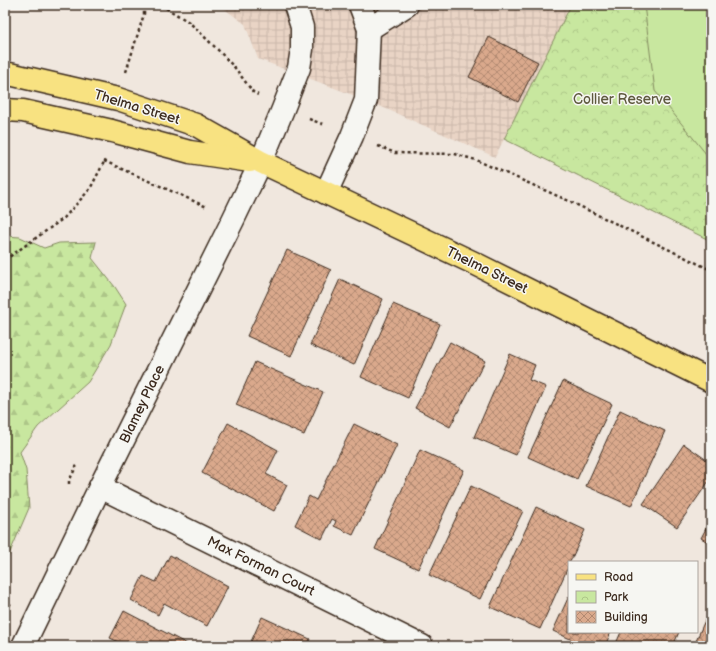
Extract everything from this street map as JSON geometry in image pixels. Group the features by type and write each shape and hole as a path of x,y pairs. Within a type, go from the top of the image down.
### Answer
{"main road":[{"name":"Thelma Street","path":"5,73 118,99 196,125 261,162 481,266 711,381"},
{"name":"Thelma Street","path":"5,110 23,110 112,130 190,152 261,162"}],"street":[{"name":"Blamey Place","path":"23,646 261,162 299,68 302,49 302,27 294,5"},
{"path":"326,193 352,136 366,100 369,29 360,5"},
{"path":"369,29 407,5"},
{"name":"Max Forman Court","path":"100,487 422,646"}],"path":[{"path":"118,99 144,14 144,5"},
{"path":"161,5 190,22 235,68 253,92 266,102 395,153 455,154 476,160 569,201 711,270"},
{"path":"5,260 64,218 90,189 104,161 112,130"},
{"path":"104,161 208,208"},
{"path":"69,488 69,481 76,467 80,464"}],"shaded area":[{"path":"219,5 571,5 495,157 366,100 258,59 245,24"}],"green space":[{"name":"Collier Reserve","path":"571,5 711,5 711,241 504,139"},
{"path":"644,5 711,5 711,160 655,91"},
{"path":"5,236 20,237 44,248 59,243 96,242 92,258 115,287 126,304 111,344 88,382 38,427 20,452 26,470 29,508 5,564"}],"building":[{"path":"489,37 538,62 518,102 469,77"},
{"path":"287,250 331,270 291,356 247,336"},
{"path":"340,279 383,299 354,365 310,345"},
{"path":"393,304 440,324 408,398 361,377"},
{"path":"450,342 485,361 450,427 415,408"},
{"path":"510,354 535,365 529,380 546,387 516,455 474,437"},
{"path":"255,362 323,392 304,435 236,405"},
{"path":"563,381 612,404 577,479 528,457"},
{"path":"620,410 665,431 631,506 586,486"},
{"path":"228,423 278,450 266,474 287,485 274,511 202,473"},
{"path":"354,424 397,445 353,535 334,526 336,521 332,519 322,539 295,525 309,496 316,500"},
{"path":"684,444 711,463 711,478 677,527 643,504"},
{"path":"420,450 464,470 418,569 375,549"},
{"path":"471,486 523,511 480,599 429,575"},
{"path":"536,507 585,530 570,561 568,561 568,567 540,629 490,607"},
{"path":"711,519 711,544 701,538"},
{"path":"170,555 228,586 207,626 164,603 158,615 131,600 143,576 156,582"},
{"path":"568,598 568,633 611,633 605,646 580,646 581,644 553,631"},
{"path":"124,611 191,646 122,646 123,644 110,638"},
{"path":"262,617 310,639 307,646 249,646"},
{"path":"705,620 711,622 711,646 694,646"},
{"path":"621,633 679,633 673,646 615,646"}]}
